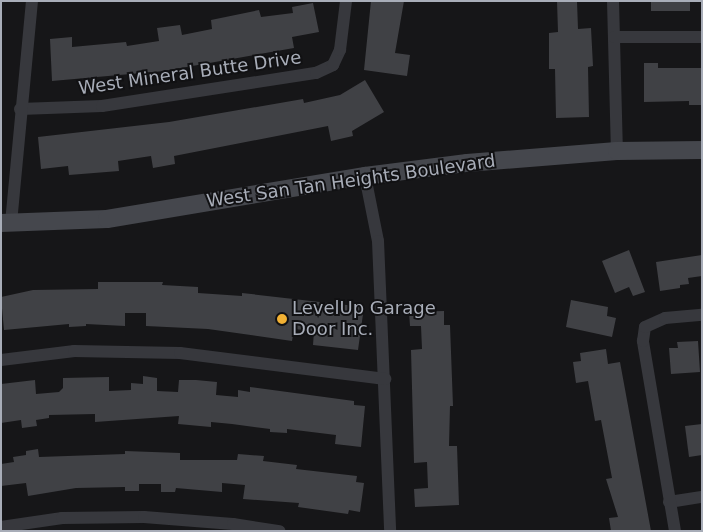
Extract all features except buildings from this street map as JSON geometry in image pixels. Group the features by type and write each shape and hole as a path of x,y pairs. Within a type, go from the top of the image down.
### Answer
{"street":[{"path":"6,223 32,1"},
{"name":"West Mineral Butte Drive","path":"20,109 102,106 316,73 333,65 340,50 346,1"},
{"path":"613,1 617,151"},
{"path":"614,37 702,37"},
{"name":"West San Tan Heights Boulevard","path":"6,223 107,219 365,176 468,163 617,151 702,150"},
{"path":"365,176 378,241 390,531"},
{"path":"675,531 643,341 645,326 665,318 702,315"},
{"path":"1,360 74,351 180,353 385,379"},
{"path":"669,502 702,498"},
{"path":"1,527 62,518 144,517 233,524 279,531"}],"place":[{"name":"LevelUp Garage Door Inc.","path":"282,319"}]}
